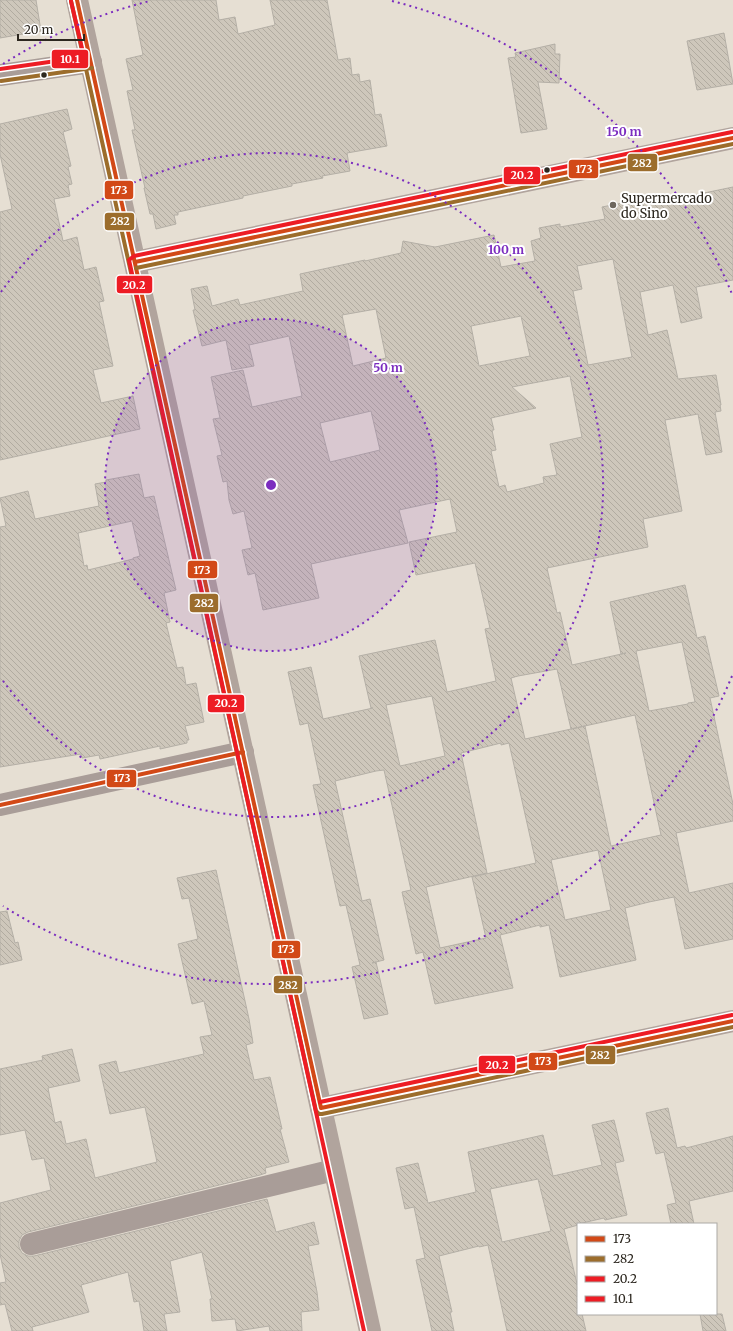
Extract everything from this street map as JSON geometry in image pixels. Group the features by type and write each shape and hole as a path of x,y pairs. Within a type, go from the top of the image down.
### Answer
{"street":[{"path":"77,0 370,1331"},
{"path":"0,75 91,62"},
{"path":"135,262 733,138"},
{"path":"0,805 243,752"},
{"path":"321,1108 733,1021"},
{"path":"31,1244 334,1170"}],"building":[{"path":"0,0 36,0 41,31 0,38"},
{"path":"132,0 216,0 219,20 235,17 238,34 275,25 270,0 327,0 338,60 350,58 352,75 359,74 360,82 370,80 375,115 381,114 387,146 347,153 350,171 322,176 323,178 292,184 292,186 178,212 178,215 174,215 176,224 156,229 153,214 150,214 144,188 132,130 135,130 127,91 133,90 126,59 143,55"},
{"path":"724,33 733,84 697,90 687,41"},
{"path":"555,44 555,54 560,54 559,83 538,82 547,129 521,133 508,58 516,57 515,53"},
{"path":"67,109 72,129 63,132 71,166 68,167 72,184 68,185 70,196 54,199 63,241 77,237 84,270 96,267 104,301 99,302 113,366 93,370 101,403 133,396 140,429 0,460 0,212 12,209 0,154 0,124"},
{"path":"733,187 733,280 696,287 702,318 681,323 673,285 640,292 648,335 667,330 678,379 716,375 721,411 715,412 722,452 706,455 698,414 665,420 682,511 643,519 648,547 547,568 557,613 560,612 572,665 626,653 621,654 610,602 685,585 697,638 705,636 719,696 710,698 733,804 733,821 676,833 689,893 733,883 733,939 685,949 674,897 649,902 625,908 636,960 560,977 549,925 540,927 540,925 500,935 513,988 435,1004 423,952 416,954 402,892 411,890 384,770 335,781 362,901 370,899 384,960 376,962 388,1014 364,1019 352,967 360,965 346,905 340,906 313,785 321,784 308,723 300,725 288,672 311,667 323,719 373,708 371,708 359,656 435,640 447,692 496,681 485,629 490,628 475,563 416,575 409,542 457,532 450,499 399,510 408,543 311,564 319,598 263,610 255,573 248,575 242,550 252,548 244,511 233,514 229,500 227,481 223,482 217,456 222,455 213,419 220,418 211,377 243,370 252,407 302,396 289,336 249,345 254,366 232,370 226,340 202,346 193,310 195,310 191,289 207,286 212,306 238,299 240,305 303,291 300,274 401,253 403,241 435,247 494,235 501,267 535,261 531,241 541,238 539,228 560,224 560,227 605,219 602,207 622,203 623,206 679,195 680,198","holes":["613,259 632,357 588,365 573,291 582,289 577,266","376,309 386,358 353,366 342,315","521,316 530,356 479,366 471,326","570,376 582,437 550,444 557,475 543,477 544,483 507,492 505,485 499,487 491,451 496,450 491,418 536,408 512,387","371,411 380,450 330,462 320,423","682,642 695,702 649,711 636,651","557,669 571,729 635,715 661,835 611,846 585,726 525,739 511,678","432,696 445,756 400,766 386,705","501,743 501,745 509,743 536,863 472,877 486,938 440,948 426,887 487,873 461,753","598,850 611,910 565,920 551,860"]},
{"path":"139,474 144,498 154,496 176,590 164,593 170,622 166,623 177,668 183,667 186,685 196,683 204,722 185,726 189,740 187,740 187,743 160,749 160,746 100,759 99,755 82,758 81,754 0,767 0,527 6,526 0,498 28,491 35,519 99,506 95,484 106,482 106,480","holes":["132,521 140,556 88,570 87,565 84,566 78,533"]},
{"path":"216,870 249,1019 253,1043 246,1045 254,1080 270,1077 282,1129 280,1129 289,1162 265,1168 266,1173 260,1175 28,1232 22,1235 19,1241 19,1247 22,1253 28,1256 34,1256 267,1199 276,1232 314,1222 319,1244 308,1246 319,1310 301,1312 302,1331 270,1331 269,1326 237,1331 235,1319 212,1321 210,1299 212,1299 202,1252 170,1261 180,1312 164,1314 167,1331 144,1331 139,1301 134,1302 128,1272 81,1285 89,1312 32,1327 33,1331 12,1331 5,1304 0,1305 0,1283 6,1282 0,1254 0,1203 51,1190 44,1158 32,1160 25,1130 0,1135 0,1069 43,1060 42,1056 72,1049 80,1081 48,1088 55,1123 61,1121 66,1144 86,1139 95,1178 157,1162 145,1107 110,1114 99,1065 116,1061 119,1073 204,1054 200,1037 212,1035 204,1001 192,1004 178,944 198,939 189,898 182,899 177,878"},
{"path":"7,911 15,943 18,942 22,960 0,965 0,912"},
{"path":"668,1108 677,1148 685,1146 686,1148 733,1136 733,1191 689,1201 694,1223 671,1223 667,1205 676,1203 664,1152 656,1154 646,1113"},
{"path":"614,1120 624,1161 615,1163 627,1215 605,1220 604,1218 577,1223 577,1225 564,1229 577,1284 577,1315 582,1315 586,1331 507,1331 488,1245 439,1256 452,1312 450,1312 454,1331 432,1331 416,1260 425,1258 414,1207 405,1209 396,1168 418,1163 428,1203 476,1192 468,1152 543,1135 553,1176 602,1165 592,1125","holes":["538,1179 551,1231 502,1242 490,1189"]},
{"path":"722,1314 726,1331 703,1331 700,1315"}],"transit line":[{"name":"173","path":"77,0 321,1108 733,1021"},
{"name":"282","path":"71,1 316,1111 319,1114 322,1114 733,1027"},
{"name":"10.1","path":"0,69 84,57 71,1"},
{"name":"282","path":"1,81 92,68"},
{"name":"20.2","path":"364,1331 129,260 134,256 732,132"},
{"name":"173","path":"135,262 733,138"},
{"name":"282","path":"136,268 733,144"},
{"name":"173","path":"0,805 243,752"},
{"name":"20.2","path":"320,1102 732,1015"}],"place":[{"name":"Supermercado do Sino","path":"613,205"}]}
